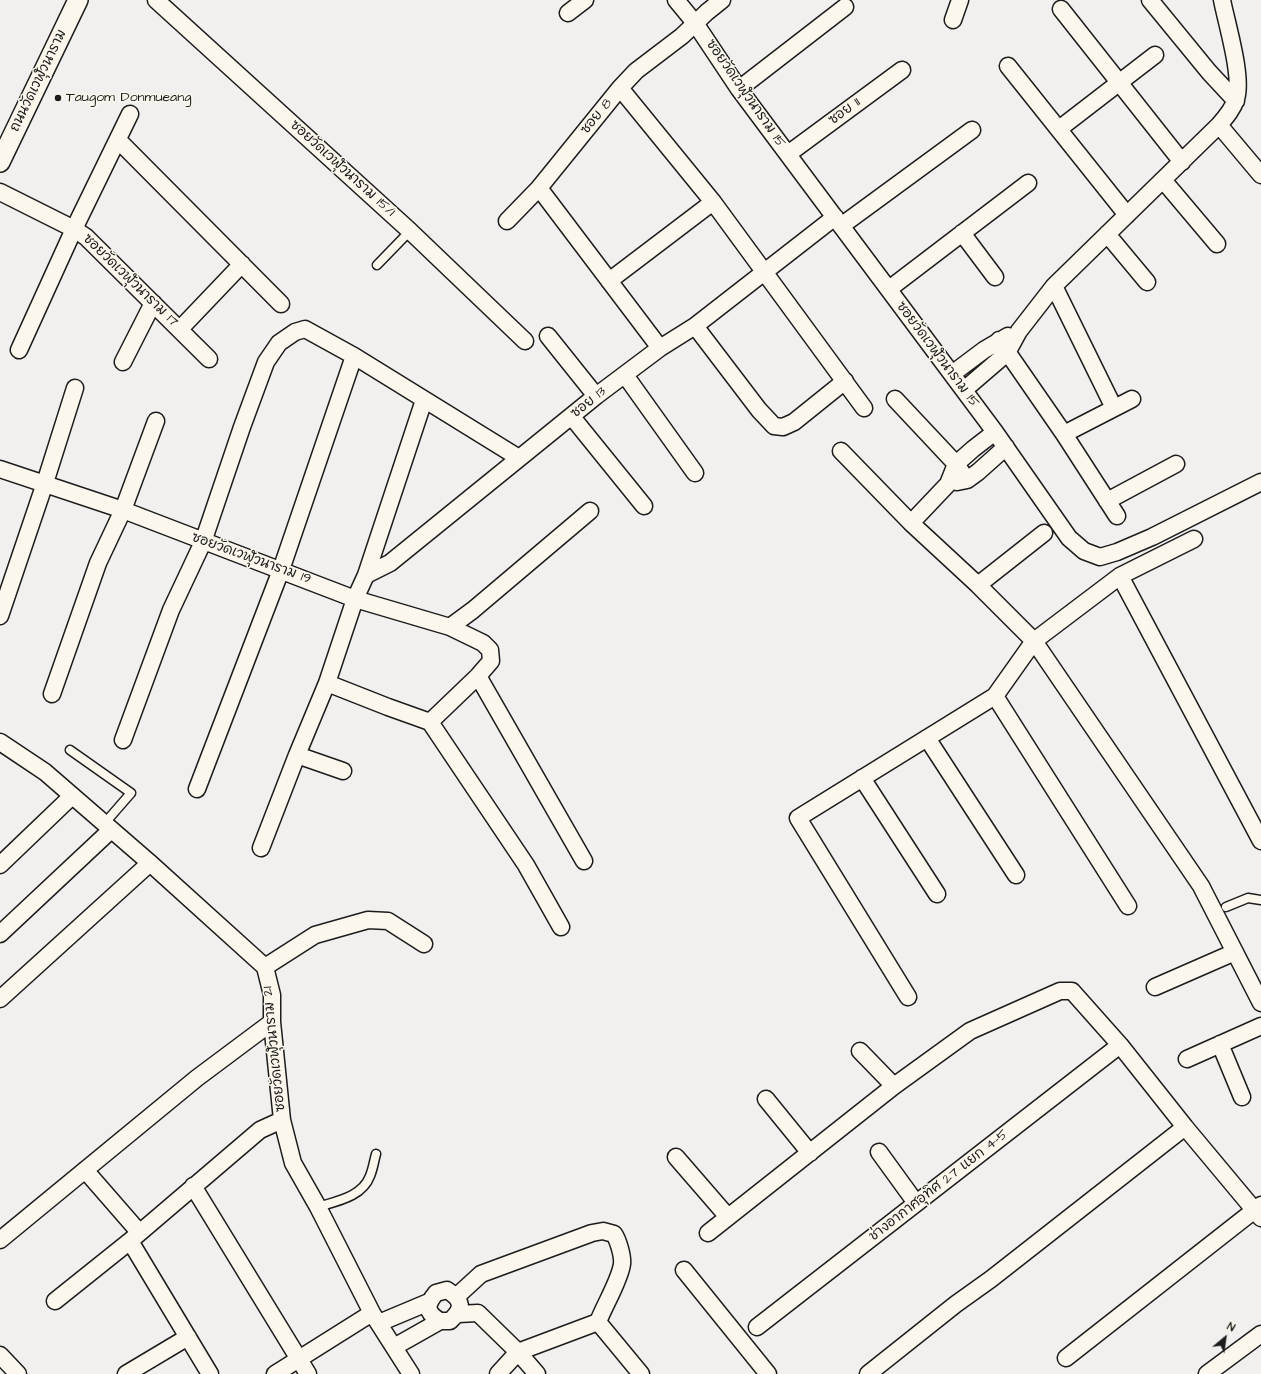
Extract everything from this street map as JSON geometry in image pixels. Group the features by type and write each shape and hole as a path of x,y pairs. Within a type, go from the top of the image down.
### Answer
{"street":[{"name":"ถนนวัดเวฬุวนาราม","path":"0,162 78,0"},
{"name":"ซอยวัดเวฬุวนาราม 15/1","path":"156,0 410,231 525,341"},
{"path":"568,13 585,0"},
{"name":"ซอยวัดเวฬุวนาราม 15","path":"676,0 695,23 739,89 1006,447 1069,538 1084,551 1100,557 1117,552 1152,537 1261,482"},
{"name":"ซอย 8","path":"507,221 539,188 620,88 636,71 682,36 722,0"},
{"path":"953,20 960,0"},
{"path":"1150,0 1209,72 1236,101"},
{"path":"964,390 1003,346 1019,331 1054,286 1182,162 1219,125 1232,109 1239,89 1222,0"},
{"path":"739,89 845,7"},
{"path":"1061,9 1182,162"},
{"path":"1059,129 1155,55"},
{"path":"1008,66 1126,215"},
{"name":"ซอย 11","path":"788,154 902,70"},
{"path":"620,88 713,202 864,408"},
{"path":"19,350 74,229 130,114"},
{"path":"1219,125 1261,175"},
{"name":"ซอย 13","path":"366,575 390,563 518,458 572,417 596,396 660,348 695,326 764,272 972,130"},
{"path":"118,140 281,304"},
{"path":"1163,180 1217,244"},
{"path":"888,289 1028,183"},
{"path":"539,188 660,348"},
{"name":"ซอยวัดเวฬุวนาราม 17","path":"0,192 86,236 209,359"},
{"path":"609,281 713,202"},
{"path":"962,233 995,277"},
{"path":"1107,234 1147,282"},
{"path":"180,330 242,264"},
{"path":"1054,286 1114,408"},
{"path":"123,362 153,303"},
{"path":"695,326 759,410 774,426 784,427 794,422 845,381"},
{"path":"123,740 171,610 203,542 266,362 279,343 295,332 305,329 354,356 518,458"},
{"path":"548,336 596,396"},
{"path":"952,374 1003,346"},
{"path":"1003,346 1064,434 1117,516"},
{"path":"197,789 281,570 354,356"},
{"path":"625,375 695,473"},
{"path":"0,616 75,388"},
{"path":"895,399 956,464 967,480"},
{"path":"1064,434 1132,399"},
{"path":"261,848 297,754 327,683 355,598 366,575 424,400"},
{"path":"572,417 644,506"},
{"path":"52,694 98,563 123,510 156,421"},
{"path":"911,523 948,484 956,464 972,449 995,432"},
{"path":"948,484 967,480 1006,447"},
{"path":"841,451 911,523 978,585 1034,641 1201,886 1261,1003"},
{"path":"1107,501 1176,464"},
{"name":"ซอยวัดเวฬุวนาราม 19","path":"0,469 123,510 203,542 355,598 450,627 483,643 490,650 491,661 478,676"},
{"path":"450,627 473,610 590,511"},
{"path":"978,585 1044,532"},
{"path":"908,997 798,818 995,696 1034,641 1120,576 1194,539"},
{"path":"1120,576 1261,842"},
{"path":"430,722 478,676 584,861"},
{"path":"327,683 430,722 526,865 561,927"},
{"path":"995,696 1128,906"},
{"path":"927,738 1016,875"},
{"name":"ซอยวัดเวฬุวนาราม 21","path":"0,742 45,772 150,863 265,967 272,995 272,1022 282,1120 293,1163 318,1207 376,1318 411,1374"},
{"path":"297,754 343,771"},
{"path":"862,778 937,894"},
{"path":"0,864 72,796"},
{"path":"0,934 108,827"},
{"path":"0,999 150,863"},
{"path":"265,967 315,935 368,920 388,920 424,944"},
{"path":"1155,988 1234,952"},
{"path":"708,1233 894,1086 970,1031 1060,991 1072,991 1120,1045 1185,1127 1259,1211 1066,1358"},
{"path":"0,1240 197,1078 272,1022"},
{"path":"1187,1059 1261,1026"},
{"path":"1220,1044 1242,1097"},
{"name":"ช่างอากาศอุทิศ 27 แยก 4-5","path":"757,1327 1120,1045"},
{"path":"860,1051 894,1086"},
{"path":"766,1098 810,1153"},
{"path":"55,1301 134,1237 260,1130 282,1120"},
{"path":"868,1374 1185,1127"},
{"path":"879,1152 916,1204"},
{"path":"676,1157 728,1217"},
{"path":"85,1170 134,1237 188,1337 210,1374"},
{"path":"194,1186 308,1374"},
{"path":"457,1296 481,1274 592,1233 603,1231 614,1234 618,1240 622,1263 598,1322 518,1352 498,1374"},
{"path":"684,1270 768,1374"},
{"path":"274,1374 376,1318 429,1302 436,1293 447,1290 457,1296 460,1305 458,1314 450,1321 440,1321 394,1347"},
{"path":"429,1302 429,1310 433,1317 440,1321"},
{"path":"458,1314 478,1314 518,1352 536,1374"},
{"path":"598,1322 641,1374"},
{"path":"1207,1374 1261,1334"},
{"path":"126,1374 188,1337"},
{"path":"0,1355 18,1374"}],"lane":[{"path":"378,265 410,231"},
{"path":"70,750 131,793 108,827"},
{"path":"1226,907 1248,898 1261,900"},
{"path":"318,1207 351,1196 361,1190 370,1177 376,1154"}],"place":[{"name":"Taugom Donmueang","path":"58,98"}]}
